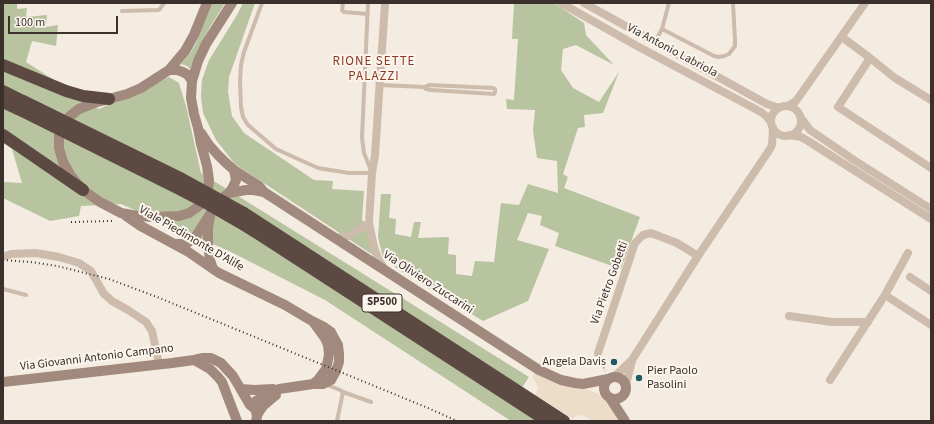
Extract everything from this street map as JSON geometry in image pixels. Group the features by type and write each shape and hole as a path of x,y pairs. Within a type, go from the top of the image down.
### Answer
{"highway":[{"path":"3,65 66,91 83,96 109,99"},
{"name":"SP500","path":"3,91 21,105 182,179 518,396 564,421"},
{"name":"SP500","path":"3,102 21,105"},
{"path":"3,135 83,190"},
{"name":"SP500","path":"518,396 547,421"}],"main road":[{"path":"207,3 186,51 169,70 141,88 79,109 63,124 59,136 59,148 63,162 71,176 83,190 100,202 121,213 138,216 179,216 189,213 199,206 208,190 209,180 207,166 191,98 192,81 198,60 206,44 232,3"},
{"path":"169,70 184,72 192,81"},
{"name":"Via Oliviero Zuccarini","path":"198,128 209,145 234,170 259,186 264,192 334,238 539,370 561,380 583,384 608,396"},
{"path":"173,244 187,243 192,240 210,214 229,193 235,182 234,170"},
{"name":"Via Oliviero Zuccarini","path":"229,193 246,190 264,192"},
{"name":"Viale Piedimonte D'Alife","path":"121,213 139,225 187,251 219,273 285,305 331,332 338,345 339,362 333,377"},
{"path":"210,214 208,244 213,269"},
{"name":"Viale Piedimonte D'Alife","path":"312,321 328,345 329,354 326,369 318,380 318,384"},
{"name":"Via Giovanni Antonio Campano","path":"3,382 211,358 227,368 250,405 256,411 258,419"},
{"path":"194,360 210,368 222,382 236,419"},
{"path":"609,376 621,378 625,389 625,419 605,392 604,385 609,376"},
{"name":"Via Oliviero Zuccarini","path":"583,384 609,376"},
{"path":"241,389 255,390 318,384 328,382 333,377"},
{"path":"236,419 237,410 240,407 250,405 267,394 282,388"},
{"path":"258,419 268,401 282,388"},
{"path":"608,396 617,399 620,398 625,389"}],"street":[{"path":"385,3 375,155 372,173 370,223 374,247 378,258 386,271"},
{"name":"Via Antonio Labriola","path":"560,3 761,112 766,116 772,125"},
{"name":"Via Antonio Labriola","path":"584,3 767,104 779,108"},
{"path":"772,145 772,117 774,112 779,108 788,106 796,101 865,3"},
{"path":"842,37 895,78 931,100"},
{"path":"870,58 838,107 931,168"},
{"path":"625,389 632,360 698,256 772,145 787,135 797,131 800,126 796,101"},
{"path":"788,106 793,108 810,130 931,209"},
{"path":"772,125 776,132 780,135 801,137 808,141 931,219"},
{"path":"334,238 349,236 370,223"},
{"name":"Via Pietro Gobetti","path":"598,353 635,243 642,235 651,233 677,243 698,256"},
{"path":"3,257 11,254 36,252 79,263 91,271 104,294 112,301 146,322 152,331 159,364"},
{"path":"830,380 885,295 908,253"},
{"path":"910,278 931,291"},
{"path":"885,295 931,325"},
{"path":"789,316 832,322 868,322"},
{"path":"609,376 632,360"}],"lane":[{"path":"160,3 160,9"},
{"path":"122,11 157,11 164,3"},
{"path":"262,3 244,52 241,65 241,107 243,117 248,125 276,149 318,168 349,173 372,173 364,152 362,138 368,3"},
{"path":"343,3 342,10 344,12 368,14"},
{"path":"655,43 662,29 669,3"},
{"path":"662,29 714,56 724,56 729,54 735,46 733,3"},
{"path":"380,85 424,87 432,85 493,88 495,92 494,94 431,90 424,87"},
{"path":"3,288 26,295"},
{"path":"333,377 342,391 337,421"},
{"path":"318,384 372,402"}],"path":[{"path":"602,363 609,376"}],"green space":[{"path":"3,3 17,3 17,9 27,8 26,17 47,15 46,27 58,25 56,46 32,41 26,62 99,109 169,77 179,83 186,106 201,173 529,377 512,403 537,421 511,421 325,300 231,252 121,204 81,206 79,216 50,221 3,198 3,182 22,183 12,149 3,143"},
{"path":"212,3 225,3 196,53 190,69 181,64 196,43"},
{"path":"243,3 255,3 229,77 228,92 232,116 244,133 314,180 333,181 332,189 364,191 362,220 370,226 373,255 235,164 216,140 203,113 201,96 202,80 209,60"},
{"path":"514,3 554,3 584,23 586,35 614,65 576,45 563,49 561,70 573,88 599,102 619,72 603,113 584,115 585,127 578,128 563,174 568,177 564,188 640,217 621,269 555,246 559,233 540,225 542,216 528,213 517,240 549,249 528,301 483,321 399,270 383,258 378,237 381,194 391,194 389,218 396,219 395,234 411,237 414,222 421,222 418,238 449,237 448,254 456,255 456,274 472,276 475,261 494,262 501,203 519,205 528,184 558,193 557,161 537,158 533,131 535,110 507,109 506,99 514,100 518,39 512,39"}],"shaded area":[{"path":"534,372 555,383 596,393 606,400 620,421 591,421 582,415 576,416 573,419 535,395 538,388 532,377"}],"railway":[{"path":"71,222 112,221"},
{"path":"3,260 57,266 109,279 157,297 457,421"}],"place":[{"name":"Angela Davis","path":"614,362"},
{"name":"Pier Paolo Pasolini","path":"639,378"}],"district":[{"name":"RIONE SETTE PALAZZI","path":"374,70"}]}
